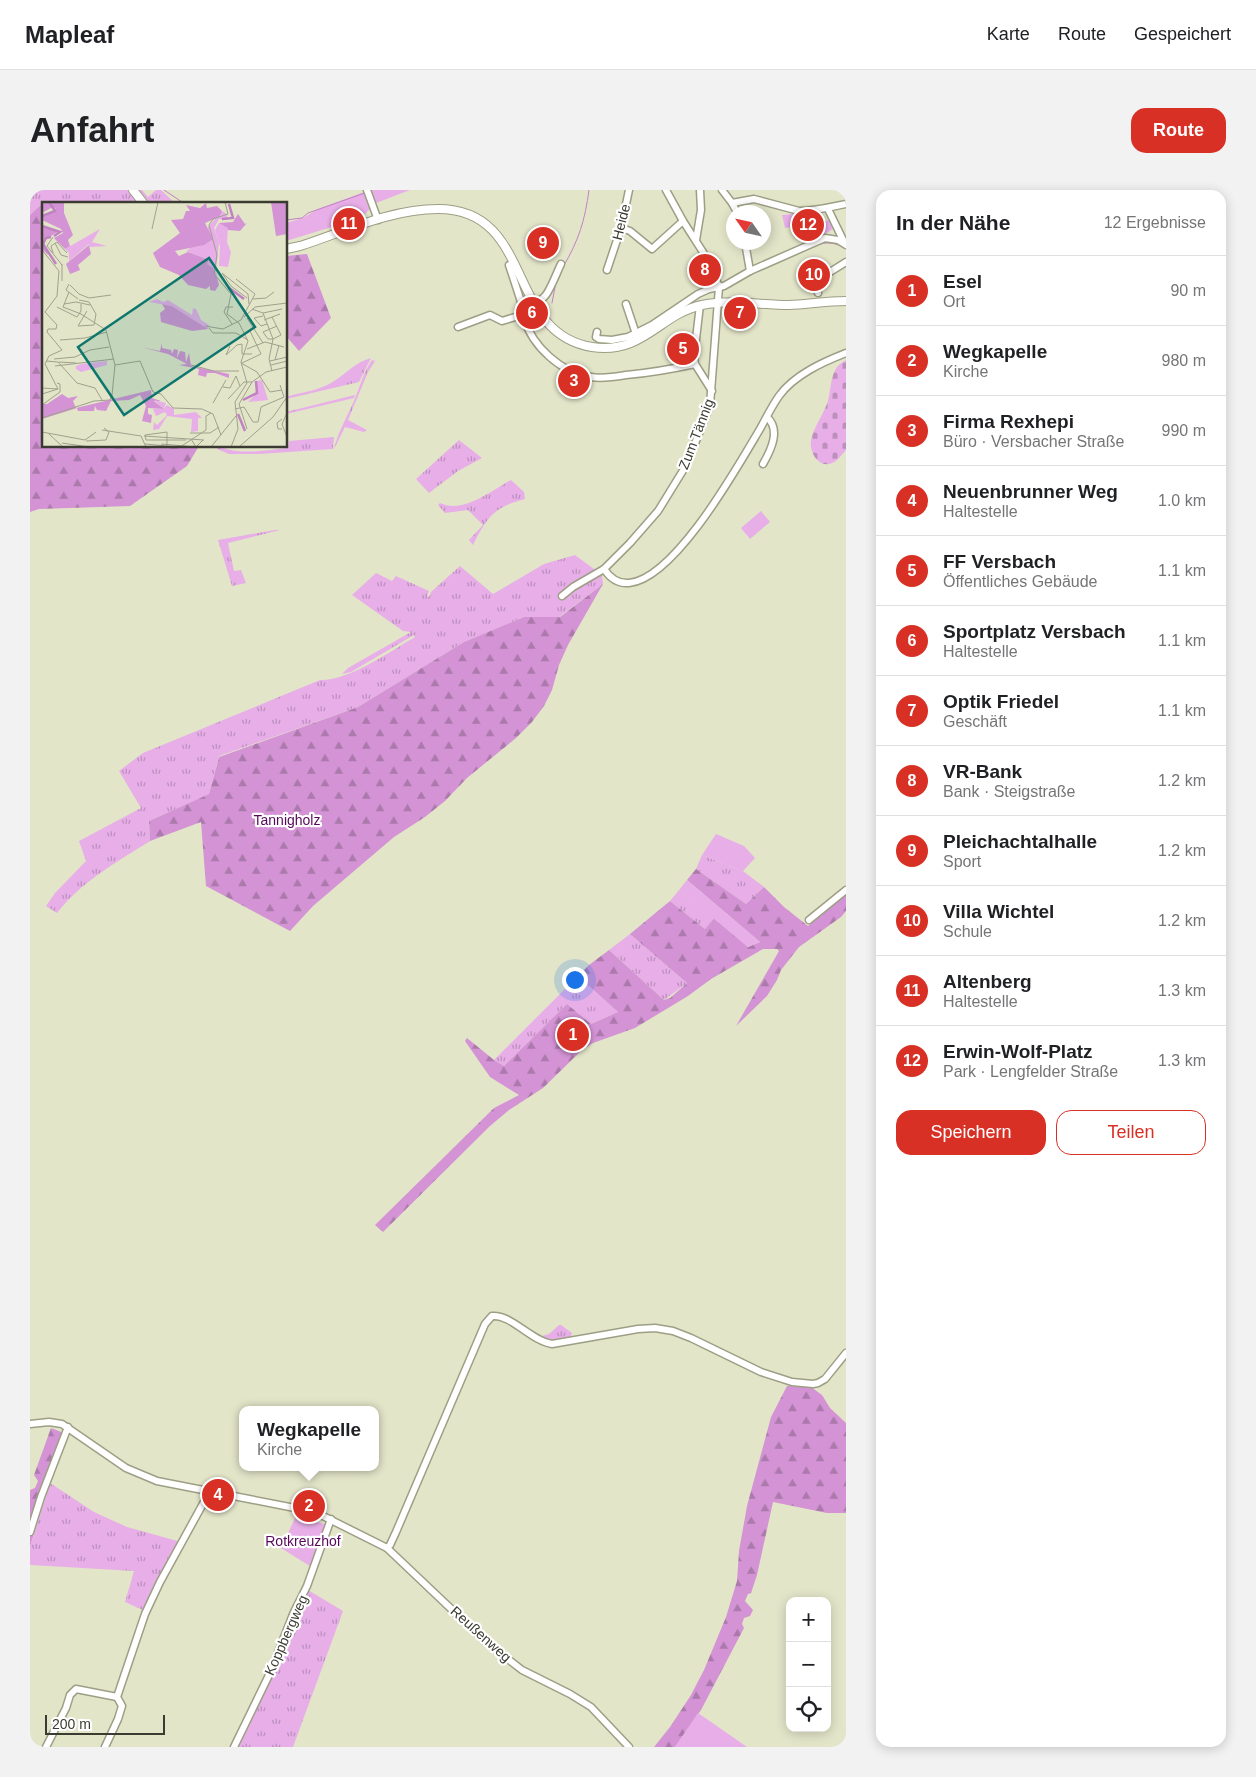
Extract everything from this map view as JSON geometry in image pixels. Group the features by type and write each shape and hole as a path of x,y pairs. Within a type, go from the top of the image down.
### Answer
{"main road":[{"path":"133,190 142,202"},
{"path":"288,248 378,220 428,209 446,209 465,213 483,222 497,234 510,252 513,265 535,306 549,326 570,340 582,345 606,348 619,347 640,340 683,312 700,305 734,301 789,305 846,301"}],"street":[{"name":"Heide","path":"607,270 629,190"},
{"path":"666,190 713,270 719,287"},
{"path":"696,240 701,210 700,190"},
{"path":"722,190 732,203 754,199 799,211 828,209 846,204"},
{"path":"367,191 378,220"},
{"path":"828,209 845,244"},
{"path":"620,228 630,231 652,249 683,221"},
{"path":"597,332 596,337 606,340 624,339 636,334 698,294 719,287 838,231"},
{"path":"825,238 845,244"},
{"path":"746,250 750,271"},
{"path":"818,293 814,282 846,262"},
{"path":"458,327 490,315 502,321 524,314 547,294 561,264"},
{"path":"513,265 525,323 532,336 546,353 563,367 590,377 606,378 645,374 695,364"},
{"name":"Zum Tännig","path":"562,596 573,586 606,572 658,511 693,452 708,411 712,391 719,287"},
{"path":"626,304 636,334"},
{"path":"700,305 694,356 695,364 712,391"},
{"path":"606,572 622,583 635,582 650,574 674,554 714,502 780,395 792,382 816,367 846,353"},
{"path":"763,464 773,444 774,436 773,427 770,419 767,417"},
{"path":"809,920 846,890"},
{"path":"387,1548 396,1532 484,1324 492,1316 502,1317 542,1342 552,1344 638,1329 655,1328 673,1331 761,1372 792,1382 818,1383 825,1379 846,1354"},
{"path":"30,1424 55,1422 68,1427 41,1497 30,1532"},
{"name":"Reußenweg","path":"68,1427 105,1455 145,1477 321,1514 387,1548 486,1642 522,1670 570,1694 591,1707 629,1747"},
{"path":"105,1747 122,1706 117,1697 146,1613 156,1590 210,1491"},
{"name":"Koppbergweg","path":"234,1747 270,1673 294,1612 308,1586 330,1519"},
{"path":"46,1747 66,1708 70,1695 76,1689 117,1697"}],"green space":[{"path":"30,190 142,190 148,197 156,190 161,190 174,202 45,201 30,215"},
{"path":"369,190 410,190 376,203"},
{"path":"364,192 370,209 361,218 288,240 288,222 303,218 318,209"},
{"path":"42,204 42,448 198,448 187,466 130,506 39,509 30,512 30,215"},
{"path":"813,212 818,223 829,220 833,229 818,238 813,228 795,236 791,227 785,228 782,215"},
{"path":"307,254 331,318 299,351 288,338 288,256"},
{"path":"371,358 359,382 288,399 288,397 326,386"},
{"path":"372,360 375,361 368,372 348,420 367,430 364,432 345,427 334,449 340,431"},
{"path":"846,360 846,450 834,462 827,464 819,461 813,454 811,440 828,401 835,371"},
{"path":"355,395 354,398 288,414 288,412"},
{"path":"334,437 333,449 229,454 217,449 224,448 244,452 262,451 288,448 289,441"},
{"path":"459,440 482,458 458,471 429,493 416,479"},
{"path":"511,480 524,492 525,499 514,502 493,514 487,520 473,545 469,540 483,525 468,510 445,513 438,505 440,503 458,506 477,500"},
{"path":"761,511 770,522 750,539 741,528"},
{"path":"280,530 228,543 234,571 241,570 246,583 232,586 218,540"},
{"path":"575,555 602,575 603,584 559,617 524,617 464,642 358,707 219,756 209,794 149,821 150,841 77,891 57,913 46,906 55,893 86,861 79,841 141,808 119,771 143,753 320,680 343,676 356,671 415,637 414,635 351,672 342,674 348,668 411,632 403,631 352,595 376,573 392,581 396,576 429,591 427,596 429,597 431,592 460,566 493,594 544,564"},
{"name":"Tannigholz","path":"603,584 568,645 559,665 552,690 544,706 532,722 516,738 467,778 445,801 425,817 394,837 313,906 290,931 206,886 201,822 150,841 149,821 209,794 219,757 358,707 464,642 524,617 560,617"},
{"path":"716,834 744,846 755,858 743,871 702,855"},
{"path":"702,855 743,871 764,887 746,904 696,869"},
{"path":"696,869 746,904 764,887 784,907 808,926 846,893 846,911 841,917 799,947 781,970 767,996 736,1026 779,951 777,949 763,949 711,979 688,996 635,1028 593,1043 582,1050 543,1088 509,1110 490,1126 383,1232 375,1225 494,1108 519,1095 490,1077 465,1041 467,1038 504,1066 567,1004 591,1024 618,1012 578,976 609,950 664,1000 670,998 687,983 630,934 670,901 705,929 714,918 748,947 760,942 687,880"},
{"path":"687,880 760,942 748,947 679,890"},
{"path":"679,890 714,918 705,929 670,901"},
{"path":"630,934 687,983 664,1000 609,950"},
{"path":"578,976 618,1012 591,1024 567,1004 504,1066 494,1060"},
{"path":"501,1314 542,1336 549,1334 559,1325 572,1333 570,1339 547,1341"},
{"path":"787,1386 811,1387 822,1395 830,1408 846,1423 846,1513 827,1513 773,1502 757,1575 751,1593 748,1594 745,1601 753,1610 750,1616 744,1618 742,1624 744,1628 701,1710 675,1747 654,1747 691,1695 704,1670 726,1617 737,1581 739,1551 747,1506 771,1417"},
{"path":"51,1428 64,1433 40,1498 43,1502 30,1547 30,1490 35,1488 38,1481 34,1475"},
{"path":"50,1483 94,1512 127,1527 181,1542 145,1611 125,1602 134,1571 30,1565 30,1547"},
{"name":"Rotkreuzhof","path":"296,1516 328,1525 313,1568 281,1548"},
{"path":"308,1590 343,1611 293,1747 238,1747 276,1667 293,1619"},
{"path":"698,1713 747,1747 675,1747"}],"waterway":[{"path":"164,190 182,202"},
{"path":"563,267 580,230 586,211 589,190"},
{"path":"288,220 302,218 308,213 365,193"},
{"path":"752,274 816,245 830,243 843,247"},
{"path":"552,303 556,282"}],"place":[{"name":"Altenberg","path":"349,224"},
{"name":"Erwin-Wolf-Platz","path":"808,225"},
{"name":"Pleichachtalhalle","path":"543,243"},
{"name":"VR-Bank","path":"705,270"},
{"name":"Villa Wichtel","path":"814,275"},
{"name":"Sportplatz Versbach","path":"532,313"},
{"name":"Optik Friedel","path":"740,313"},
{"name":"FF Versbach","path":"683,349"},
{"name":"Firma Rexhepi","path":"574,381"},
{"name":"Esel","path":"573,1035"},
{"name":"Neuenbrunner Weg","path":"218,1495"},
{"name":"Wegkapelle","path":"309,1506"}]}
